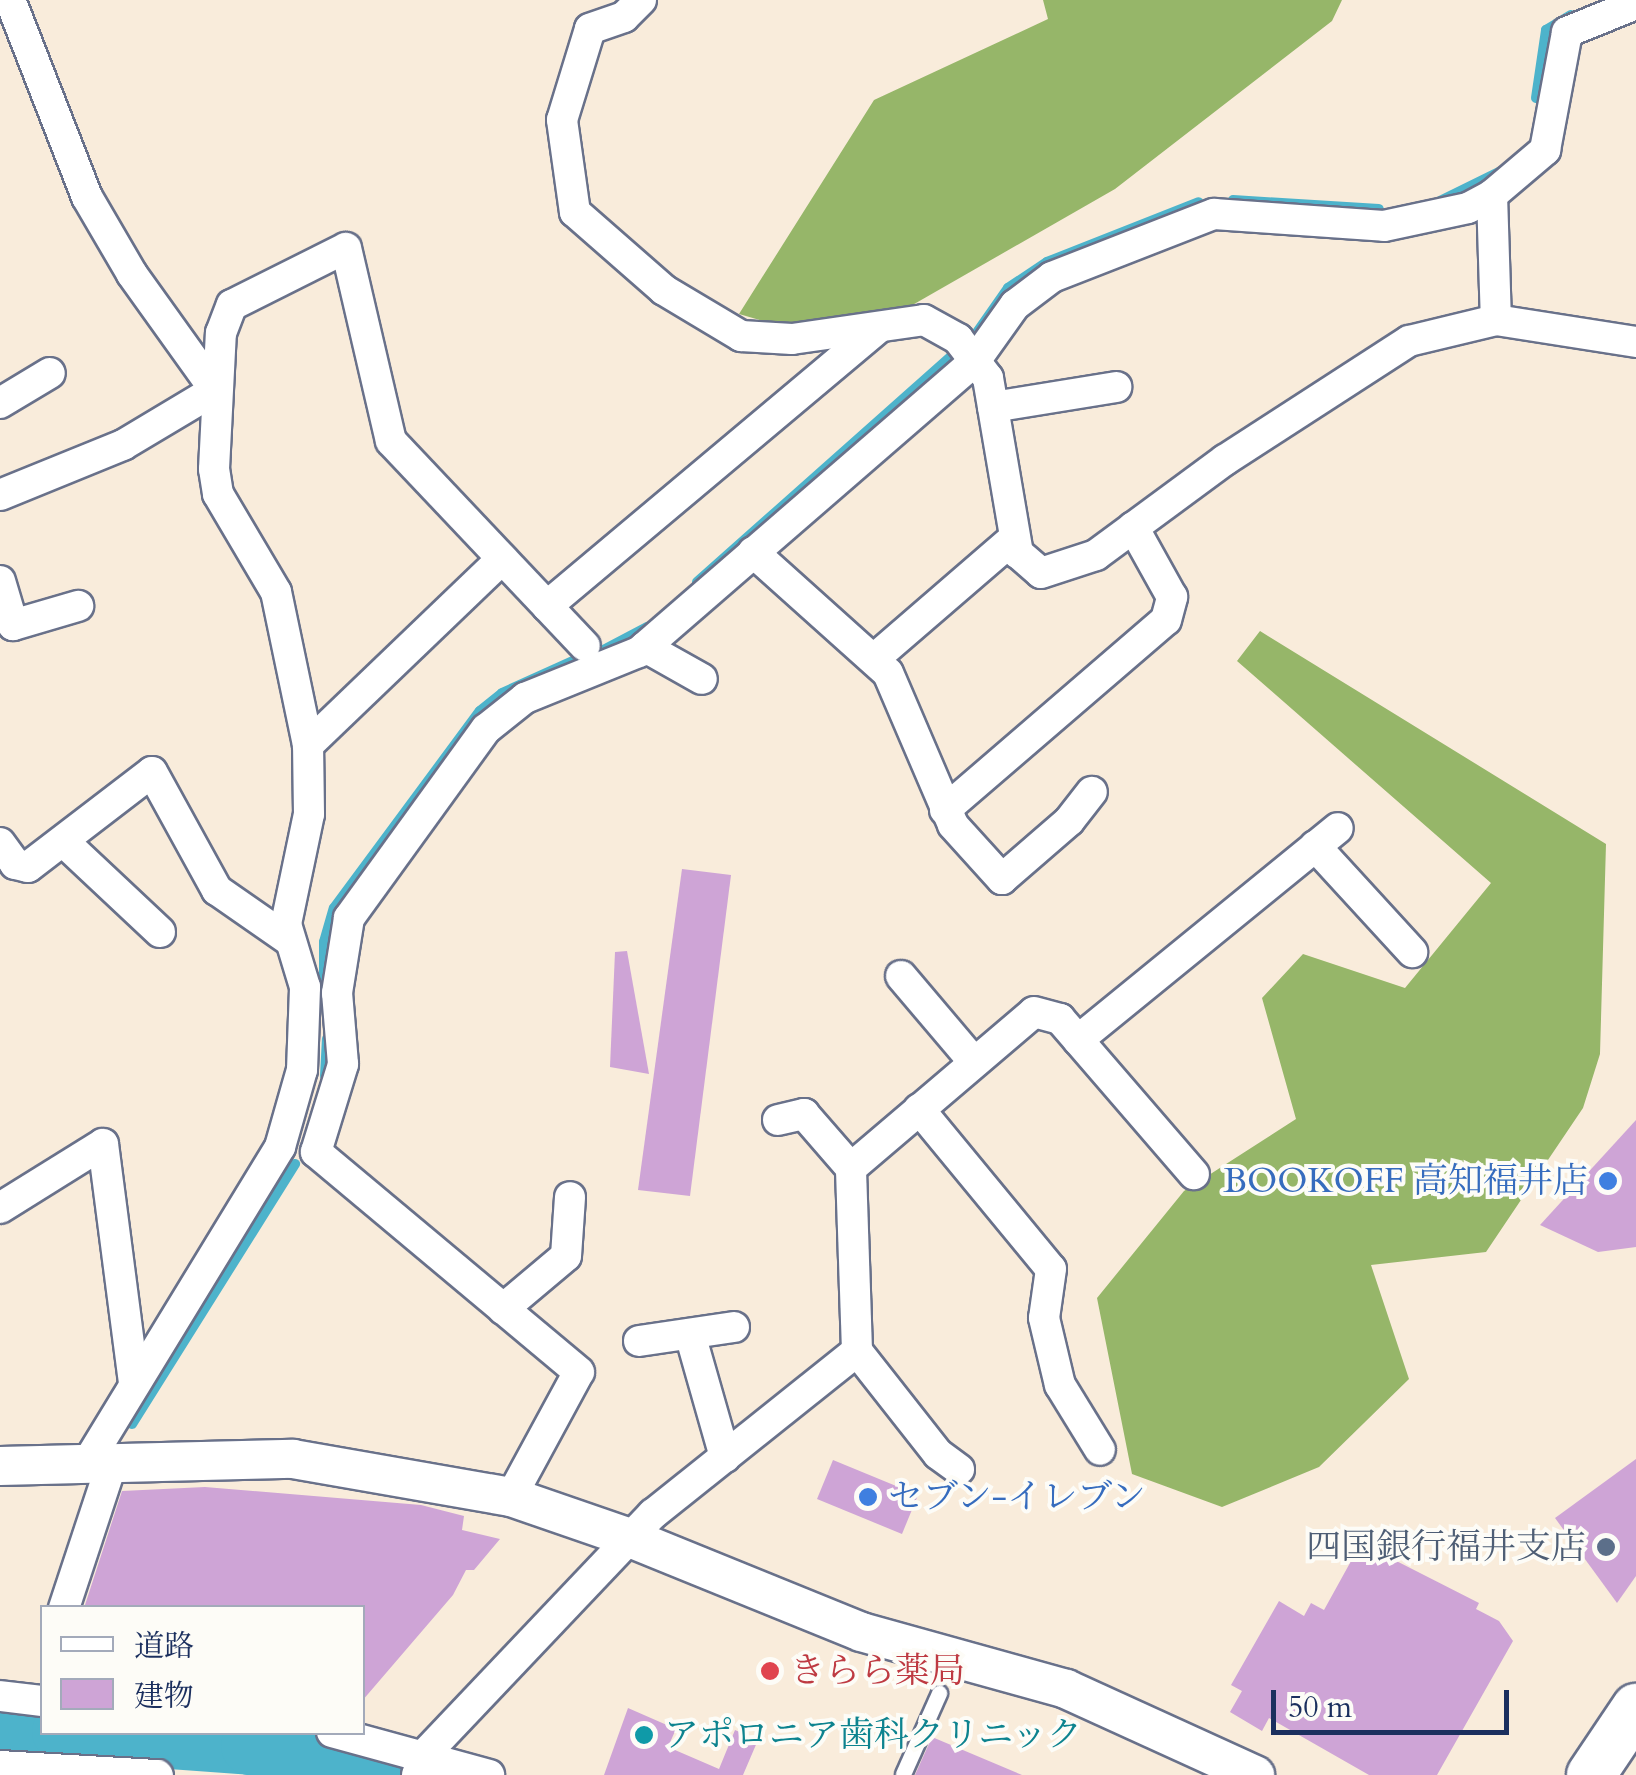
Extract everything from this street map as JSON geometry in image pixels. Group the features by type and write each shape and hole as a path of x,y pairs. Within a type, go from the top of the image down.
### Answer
{"main road":[{"path":"1592,1775 1636,1708"}],"street":[{"path":"10,0 87,197 132,274 215,390"},
{"path":"641,0 624,17 590,29 562,120 572,199 585,227 664,290 741,336 792,339 924,320 958,339 988,378 1014,538 1018,553 1040,574 1096,555 1409,341 1496,320 1636,342"},
{"path":"511,1497 579,1372 316,1152 344,1064 340,949 349,918 486,728 525,698 612,666 645,646 976,360 1015,305 1052,277 1214,214 1384,226 1468,208 1492,195 1545,150 1566,32 1636,4"},
{"path":"1492,195 1496,320"},
{"path":"65,1605 101,1460 134,1382 280,1147 302,1070 304,987 288,940 309,814 308,745 276,592 218,494 215,390 221,333 232,305 346,248 391,441 584,646"},
{"path":"547,606 880,327"},
{"path":"0,403 50,374"},
{"path":"993,407 1116,388"},
{"path":"0,495 124,445 215,390"},
{"path":"945,810 1166,620 1172,597 1132,527"},
{"path":"874,659 1014,538"},
{"path":"753,552 888,673 945,810 1002,879 1069,821 1092,792"},
{"path":"308,745 502,559"},
{"path":"0,580 6,627 78,606"},
{"path":"645,646 702,679"},
{"path":"0,843 15,864 28,867 152,772 217,890 288,940"},
{"path":"1078,1040 1326,837 1412,952"},
{"path":"63,841 160,932"},
{"path":"901,976 974,1062"},
{"path":"851,1168 1034,1012 1060,1020 1194,1174"},
{"path":"919,1110 1051,1269 1044,1318 1060,1385 1100,1450"},
{"path":"778,1120 804,1114 851,1168 857,1351 938,1454 959,1468"},
{"path":"0,1208 103,1144 134,1382"},
{"path":"503,1309 566,1256 570,1196"},
{"path":"639,1341 734,1327"},
{"path":"690,1334 725,1457"},
{"path":"421,1763 630,1538 857,1351"},
{"path":"0,1466 101,1460 294,1460 511,1497 630,1538 861,1632 1066,1689 1254,1775"},
{"path":"0,1696 40,1692"},
{"path":"341,1735 421,1763 489,1775"},
{"path":"0,1766 158,1775"}],"lane":[{"path":"901,1773 939,1692"}],"green space":[{"path":"1043,0 1342,0 1332,21 1115,189 895,315 794,330 739,314 874,100 1048,19"},
{"path":"1260,631 1606,844 1600,1054 1583,1108 1486,1252 1371,1265 1409,1379 1319,1467 1222,1507 1132,1474 1097,1298 1184,1191 1296,1119 1262,998 1303,954 1405,988 1491,883 1237,661"}],"building":[{"path":"682,869 731,875 690,1196 638,1190"},
{"path":"627,951 649,1074 610,1067 615,952"},
{"name":"BOOKOFF 高知福井店","path":"1636,1120 1636,1247 1598,1252 1540,1225"},
{"name":"四国銀行福井支店","path":"1636,1459 1636,1576 1617,1603 1555,1518"},
{"name":"セブン-イレブン","path":"833,1460 918,1495 902,1534 817,1499"},
{"path":"205,1487 421,1505 464,1516 462,1530 500,1539 474,1570 466,1570 453,1595 365,1698 365,1605 85,1605 122,1491"},
{"path":"1361,1543 1479,1603 1476,1609 1499,1621 1513,1641 1437,1775 1369,1775 1269,1718 1262,1731 1230,1712 1242,1691 1231,1685 1279,1601 1304,1616 1311,1603 1324,1610"},
{"name":"アポロニア歯科クリニック","path":"628,1708 676,1729 668,1747 719,1769 735,1730 758,1740 743,1775 604,1775"},
{"path":"932,1737 1022,1775 915,1775"}],"waterway":[{"path":"1536,98 1546,30 1571,15"},
{"path":"1440,201 1501,171"},
{"path":"1233,200 1379,209"},
{"path":"973,338 1008,288 1047,262 1199,202"},
{"path":"697,582 954,354"},
{"path":"596,654 647,627"},
{"path":"324,997 324,942 334,908 480,711 502,693 575,660"},
{"path":"325,1076 327,1039"},
{"path":"132,1424 295,1164"},
{"path":"0,1728 40,1731"},
{"path":"102,1735 250,1746 393,1775"}],"place":[{"name":"BOOKOFF 高知福井店","path":"1608,1181"},
{"name":"セブン-イレブン","path":"868,1497"},
{"name":"四国銀行福井支店","path":"1606,1547"},
{"name":"きらら薬局","path":"770,1671"},
{"name":"アポロニア歯科クリニック","path":"644,1735"}]}
